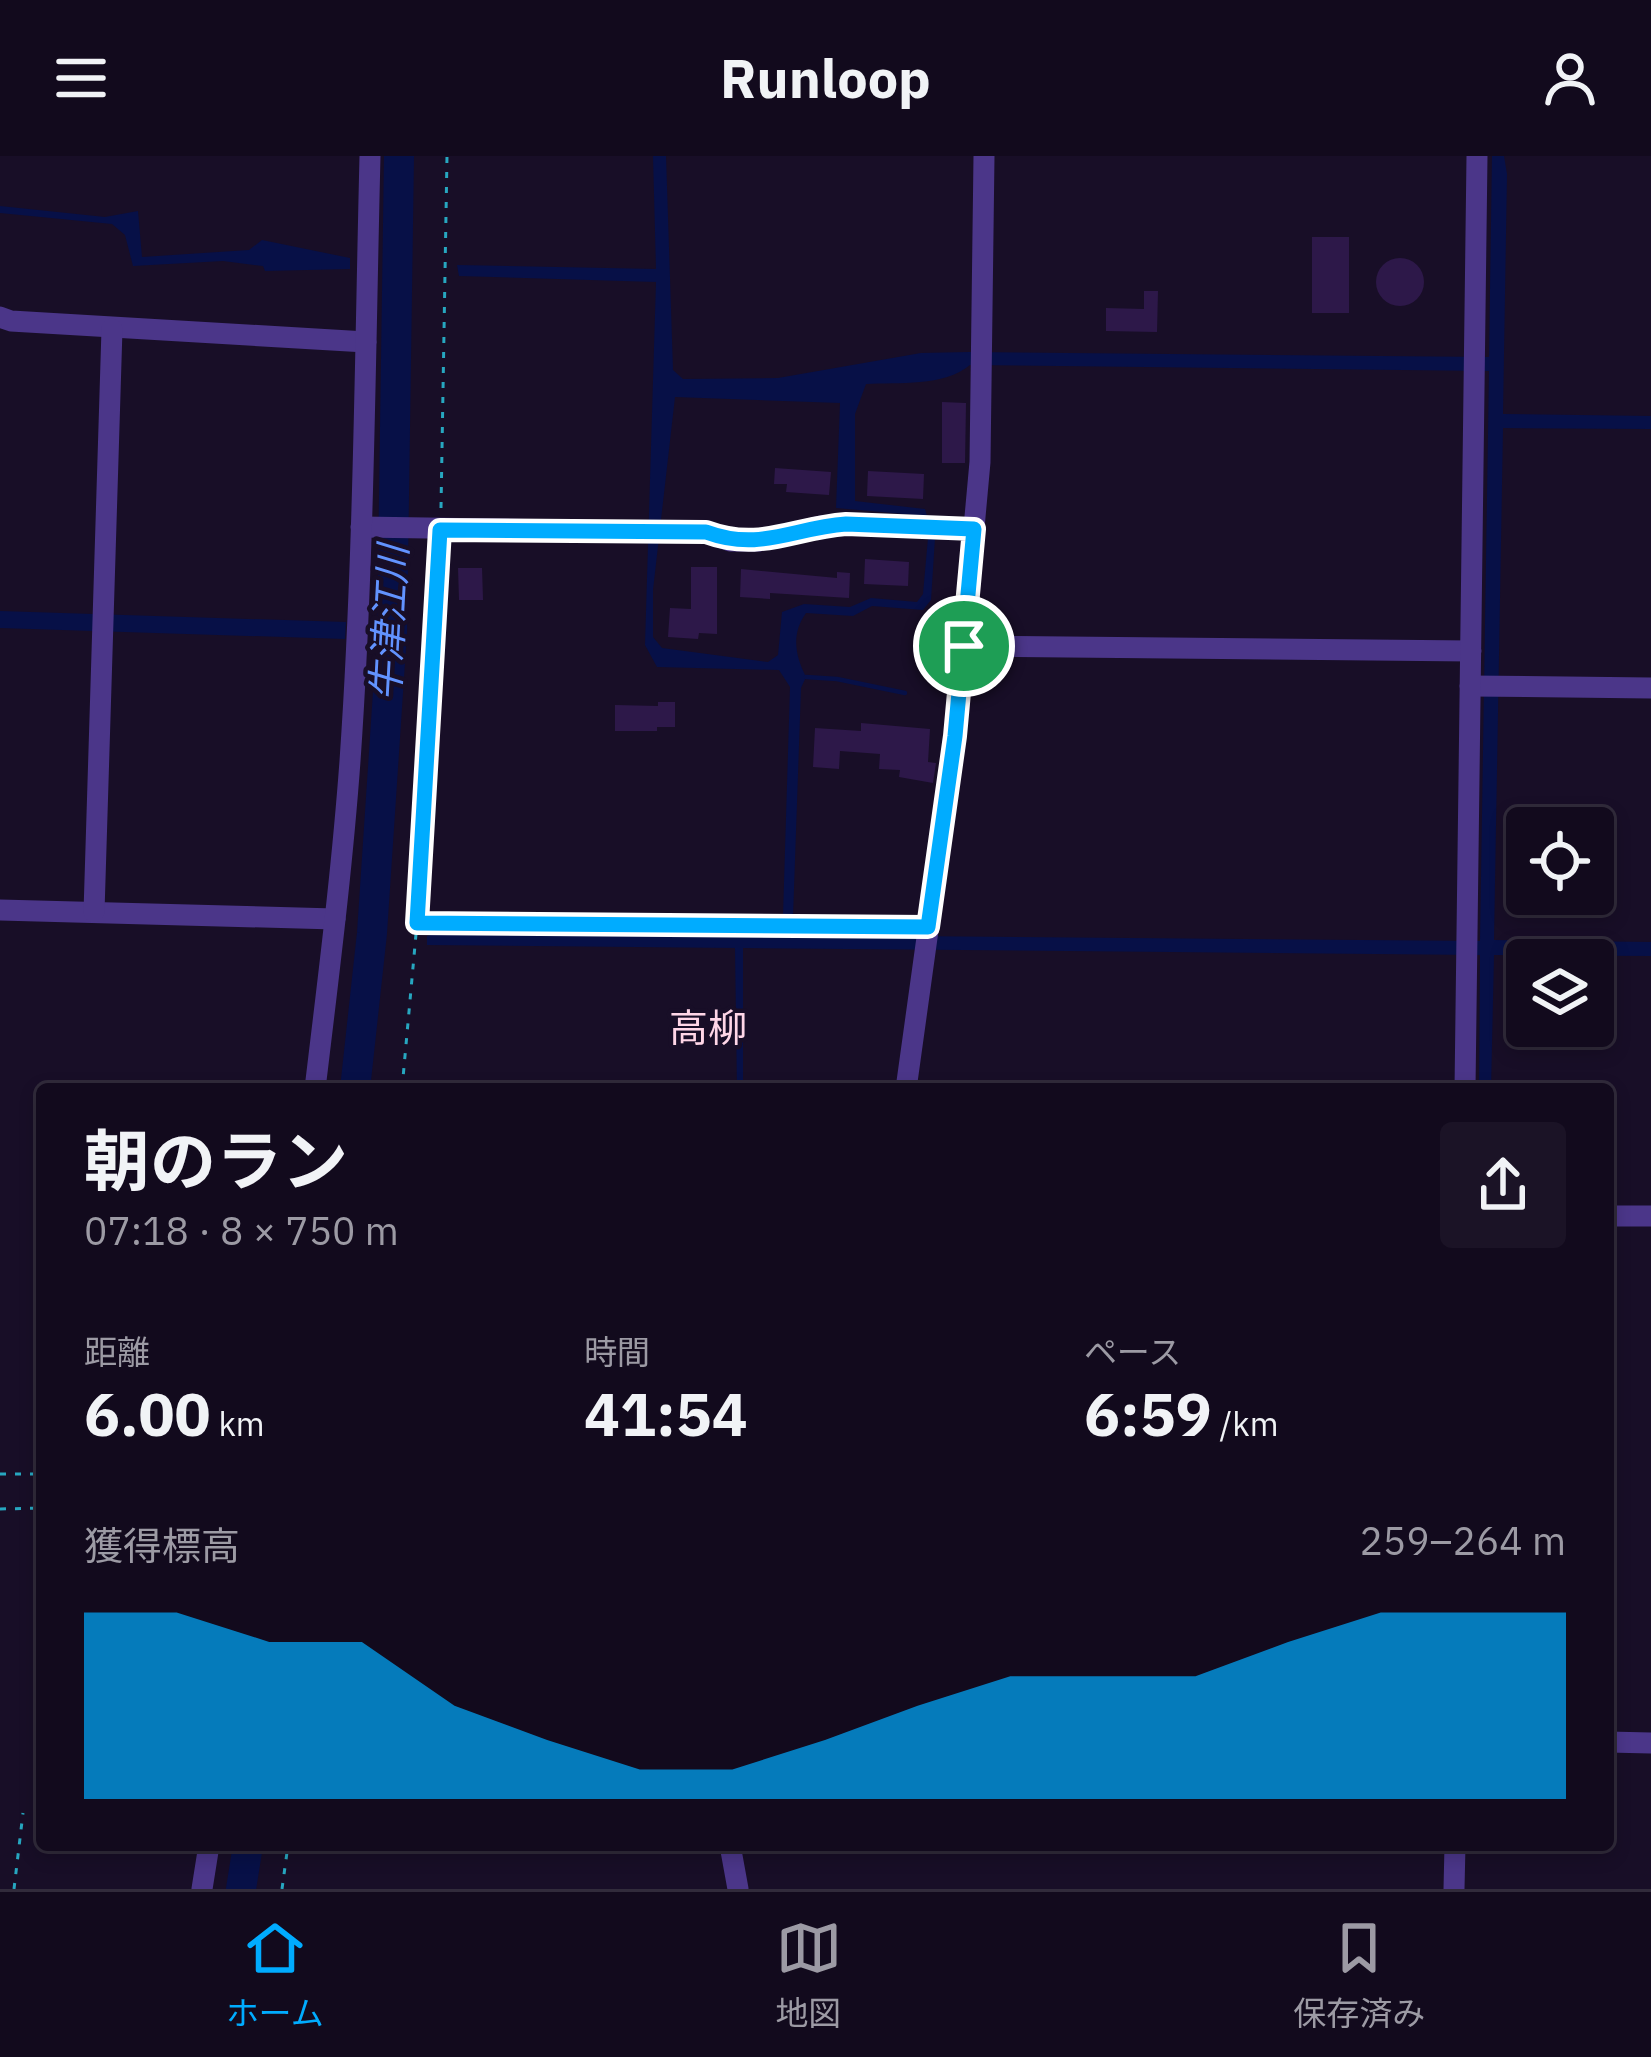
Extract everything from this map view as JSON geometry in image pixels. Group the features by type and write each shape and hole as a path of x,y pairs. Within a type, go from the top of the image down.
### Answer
{"street":[{"path":"316,1083 350,759 370,156"},
{"path":"906,1083 955,736 980,462 984,156"},
{"path":"1465,1083 1477,156"},
{"path":"0,317 112,329 366,342"},
{"path":"94,912 112,329"},
{"path":"361,527 706,532 730,541 758,541 846,524 974,529"},
{"path":"964,646 1471,651"},
{"path":"1470,686 1651,688"},
{"path":"0,910 335,919"},
{"path":"1614,1216 1651,1216"},
{"path":"1614,1742 1651,1743"},
{"path":"202,1889 207,1851"},
{"path":"731,1851 738,1889"},
{"path":"1454,1889 1455,1851"}],"path":[{"path":"403,1083 417,923 440,530 447,156"},
{"path":"417,923 927,938"},
{"path":"0,1474 36,1474"},
{"path":"0,1509 36,1508"},
{"path":"14,1889 23,1814"},
{"path":"282,1889 287,1851"}],"shaded area":[{"path":"653,156 666,156 673,370 683,379 778,378 921,353 1489,357 1492,156 1504,156 1503,414 1651,416 1651,429 1503,428 1494,940 1506,940 1506,955 1494,955 1491,1083 1479,1083 1480,955 743,948 743,1083 737,1083 735,948 427,945 427,936 441,932 1480,941 1489,371 970,365 934,380 866,384 855,414 855,501 925,509 927,516 836,508 840,403 675,397 653,590 653,637 662,648 768,662 778,655 782,612 804,604 850,607 871,598 917,602 923,594 928,538 935,538 931,600 923,610 872,606 853,616 806,613 801,621 796,645 806,677 801,688 793,917 783,916 790,687 779,670 657,667 645,645 656,282 459,276 457,265 656,269"},
{"path":"0,206 105,217 138,211 142,257 249,250 262,240 350,258 350,269 265,271 263,266 223,261 133,266 125,235 112,224 0,213"},
{"path":"0,611 346,622 345,639 0,628"},
{"path":"1614,942 1651,942 1651,956 1614,956"}],"building":[{"path":"1312,237 1349,237 1349,313 1312,313"},
{"path":"1400,258 1417,265 1424,282 1417,299 1400,306 1383,299 1376,282 1383,265"},
{"path":"1144,291 1158,291 1157,332 1106,331 1106,308 1144,309"},
{"path":"942,402 966,403 965,463 942,463"},
{"path":"775,468 831,472 829,495 786,492 787,484 774,484"},
{"path":"868,471 924,474 923,499 867,496"},
{"path":"865,559 909,562 908,586 864,584"},
{"path":"691,567 717,567 717,634 699,633 698,639 668,637 670,608 691,609"},
{"path":"458,568 482,568 483,600 459,600"},
{"path":"741,569 837,578 837,572 850,573 849,598 770,593 770,599 740,597"},
{"path":"658,702 675,702 675,727 615,731 615,705 658,706"},
{"path":"861,723 930,729 928,762 936,763 933,783 899,777 900,770 879,769 880,754 840,751 839,769 813,767 815,728 861,731"}],"waterway":[{"name":"牛津江川","path":"356,1083 372,933 392,632 399,156"},
{"path":"806,677 905,693"},
{"name":"牛津江川","path":"241,1889 247,1851"}],"district":[{"name":"高柳","path":"708,1028"}],"route":[{"path":"846,524 974,529 964,646 928,927 417,923 440,530 706,532 730,541 758,541 846,524"}]}
